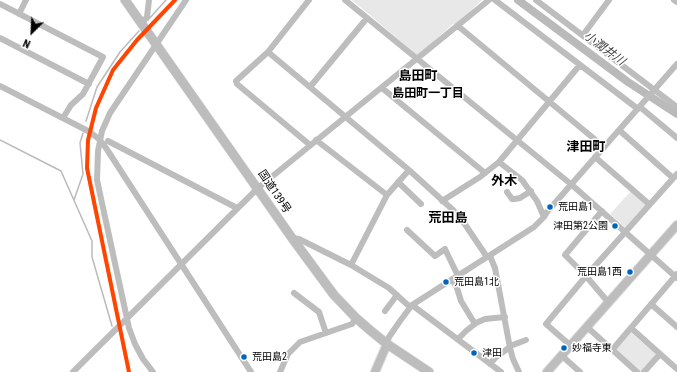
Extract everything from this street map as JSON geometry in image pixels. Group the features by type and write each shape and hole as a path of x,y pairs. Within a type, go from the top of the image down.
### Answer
{"highway":[{"name":"国道139号","path":"125,0 292,238 334,295 356,318 387,344 429,372"}],"main road":[{"path":"547,372 677,225"},
{"path":"376,372 387,344"}],"street":[{"path":"19,14 26,0"},
{"path":"142,23 147,15 149,0"},
{"path":"153,372 143,359 129,328 97,180 98,151 102,131 110,113 186,0"},
{"path":"309,0 268,52 236,81 237,84 310,145"},
{"path":"345,0 572,185 676,276 612,350"},
{"path":"73,372 258,188 489,0"},
{"path":"495,0 579,66 639,108 677,138"},
{"path":"536,0 677,107"},
{"path":"583,35 609,0"},
{"path":"0,4 103,57 83,94 71,105 63,118"},
{"path":"310,87 367,18"},
{"path":"458,26 604,147"},
{"path":"0,38 89,84"},
{"path":"268,52 409,170 462,220 495,268 510,346 513,359 519,372"},
{"path":"387,344 389,337 411,306 534,227 677,64"},
{"path":"442,201 499,162 579,66"},
{"path":"0,86 90,132 100,140 251,372"},
{"path":"382,88 485,173"},
{"path":"570,345 546,324 625,231 675,176 619,130"},
{"path":"316,140 387,195"},
{"path":"108,141 237,208"},
{"path":"595,158 650,204"},
{"path":"499,162 522,180 538,201 544,217"},
{"path":"351,265 387,195 409,170"},
{"path":"398,182 421,204"},
{"path":"507,192 512,199 515,199 520,198 531,191"},
{"path":"602,211 565,255 586,276 608,302"},
{"path":"407,230 435,256 445,249 458,276"},
{"path":"292,238 299,239 351,265 389,288 501,372"},
{"path":"452,279 458,288 461,301 475,324"},
{"path":"294,293 319,312 326,333"},
{"path":"385,311 397,295"},
{"path":"651,304 677,327"},
{"path":"458,339 475,324 485,319 505,316"},
{"path":"280,372 288,354 294,347 305,340 352,324 356,318"},
{"path":"587,327 637,372"},
{"path":"631,328 677,369"},
{"path":"490,364 510,346 526,340"},
{"path":"644,372 660,354"},
{"path":"562,355 580,372"}],"shaded area":[{"path":"352,0 482,0 456,25 453,24 434,42 417,55"},
{"path":"631,191 647,205 626,228 610,214"},
{"path":"630,332 656,354 641,372 615,349"}],"waterway":[{"path":"148,20 166,0"},
{"name":"小潤井川","path":"518,0 628,82 677,114"},
{"path":"86,121 97,87 120,52 139,31"},
{"path":"74,200 83,174 80,143 83,133"},
{"path":"0,140 61,171 92,241 92,257 112,326"}],"transit line":[{"path":"129,372 87,168 88,140 96,108 113,70 137,40 175,0"}],"place":[{"name":"荒田島1","path":"550,207"},
{"name":"津田第2公園","path":"615,226"},
{"name":"荒田島1西","path":"630,272"},
{"name":"荒田島1北","path":"446,282"},
{"name":"妙福寺東","path":"564,348"},
{"name":"津田","path":"474,353"},
{"name":"荒田島2","path":"244,357"}],"district":[{"name":"島田町","path":"418,77"},
{"name":"島田町一丁目","path":"428,94"},
{"name":"津田町","path":"586,148"},
{"name":"外木","path":"504,182"},
{"name":"荒田島","path":"448,219"}]}
